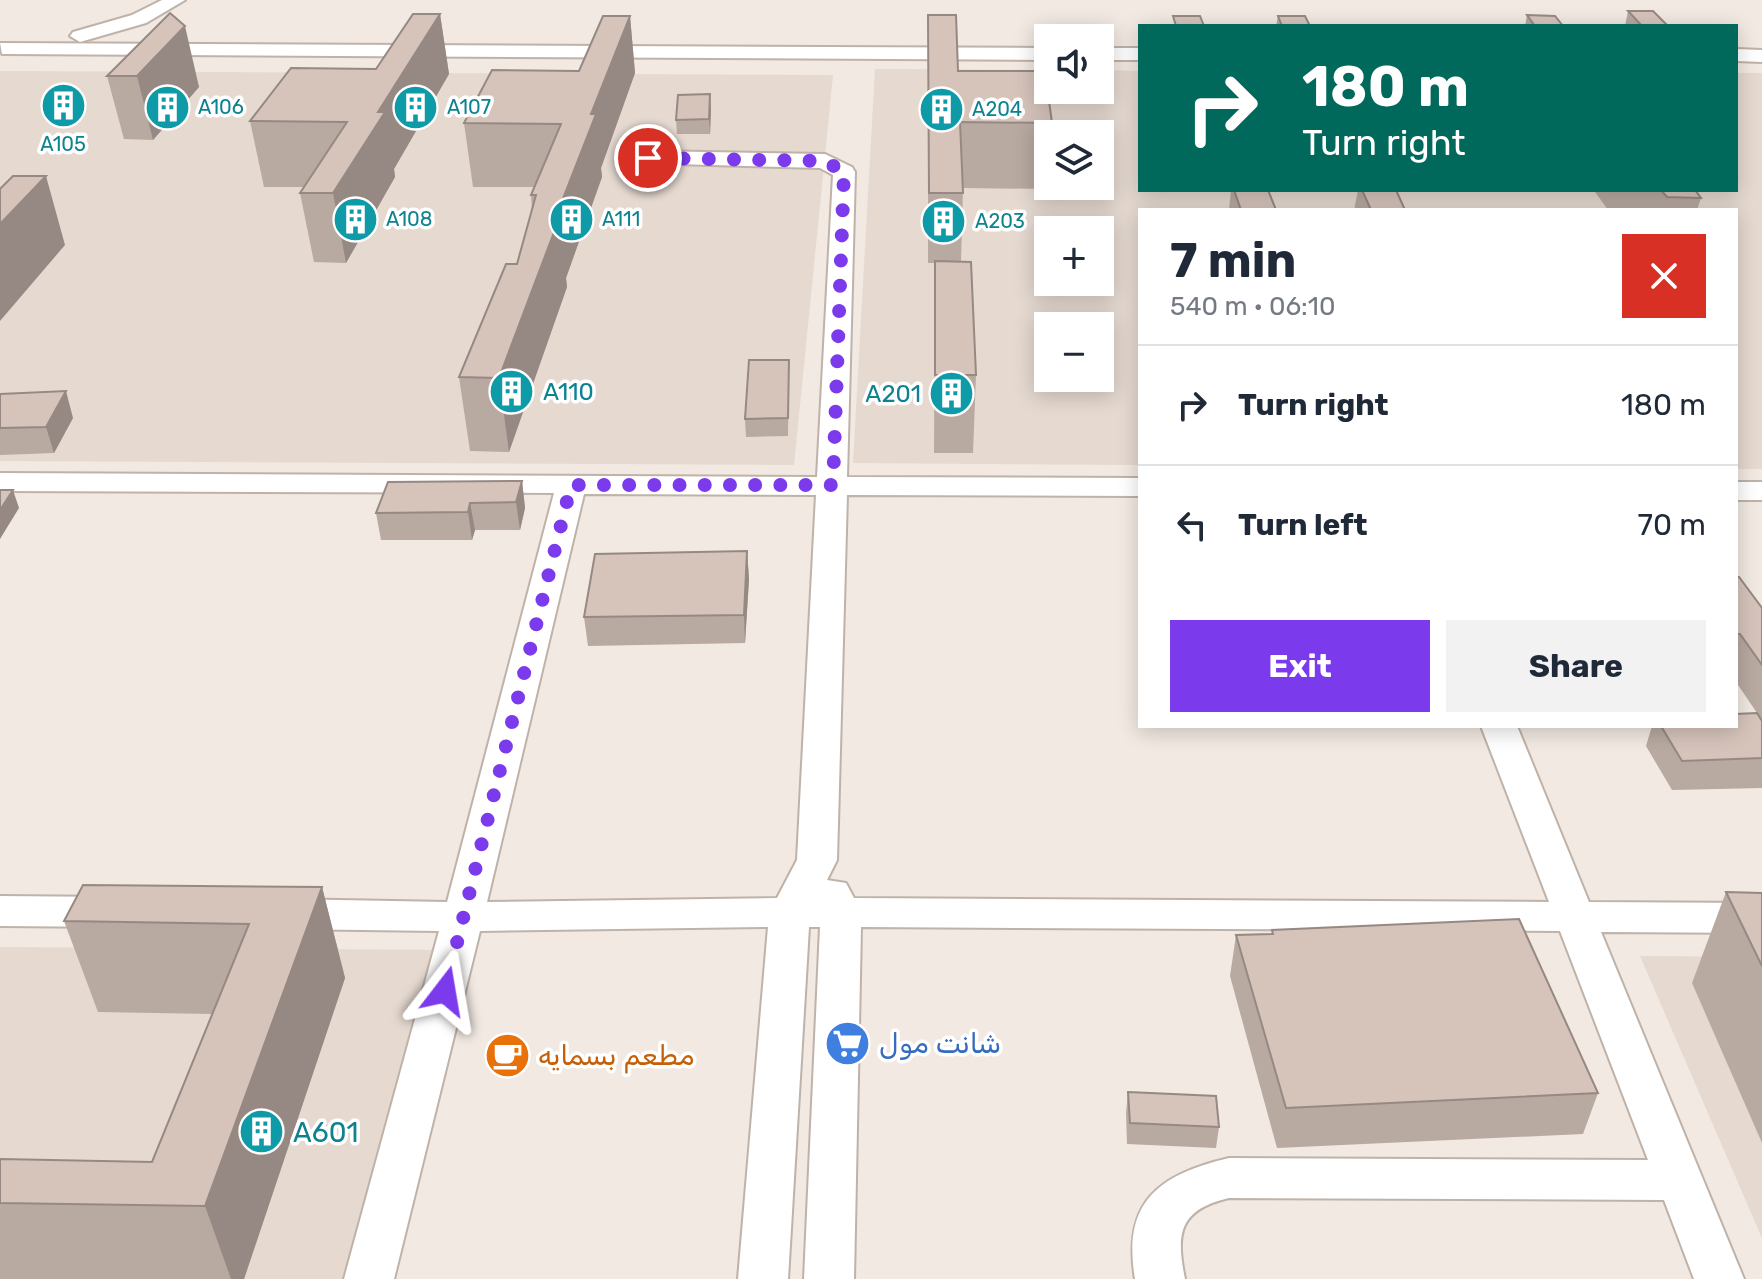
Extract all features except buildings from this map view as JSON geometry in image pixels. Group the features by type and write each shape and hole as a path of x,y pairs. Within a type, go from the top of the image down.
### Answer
{"street":[{"path":"1,48 57,41 115,28 176,0"},
{"path":"1,48 1034,54"},
{"path":"1114,54 1138,54"},
{"path":"1738,55 1762,56"},
{"path":"648,158 825,161 844,172 817,860 790,913 763,1279"},
{"path":"0,482 1138,487"},
{"path":"369,1279 464,916 571,485"},
{"path":"1738,491 1762,491"},
{"path":"1500,728 1719,1279"},
{"path":"817,860 841,912 829,1279"},
{"path":"0,911 160,913"},
{"path":"240,913 464,916 841,912 1762,918"},
{"path":"1160,1279 1155,1240 1168,1210 1194,1188 1229,1178 1679,1180"}],"shaded area":[{"path":"875,69 1034,70 1034,104 1114,104 1114,70 1138,71 1138,192 1738,192 1738,73 1762,73 1762,469 1738,469 1738,208 1138,208 1138,465 853,463"},
{"path":"0,71 833,75 794,465 0,461"},
{"path":"0,947 463,950 377,1279 0,1279"},
{"path":"1640,956 1762,957 1762,1238"}],"place":[{"name":"A105","path":"63,105"},
{"name":"A106","path":"167,107"},
{"name":"A107","path":"416,107"},
{"name":"A204","path":"941,109"},
{"name":"A108","path":"355,219"},
{"name":"A111","path":"571,219"},
{"name":"A203","path":"944,221"},
{"name":"A110","path":"512,392"},
{"name":"A201","path":"952,394"},
{"name":"شانت مول","path":"848,1043"},
{"name":"مطعم بسمايه","path":"507,1055"},
{"name":"A601","path":"262,1132"}],"route":[{"path":"445,991 571,485 833,485 844,172 825,161 648,158"}]}
